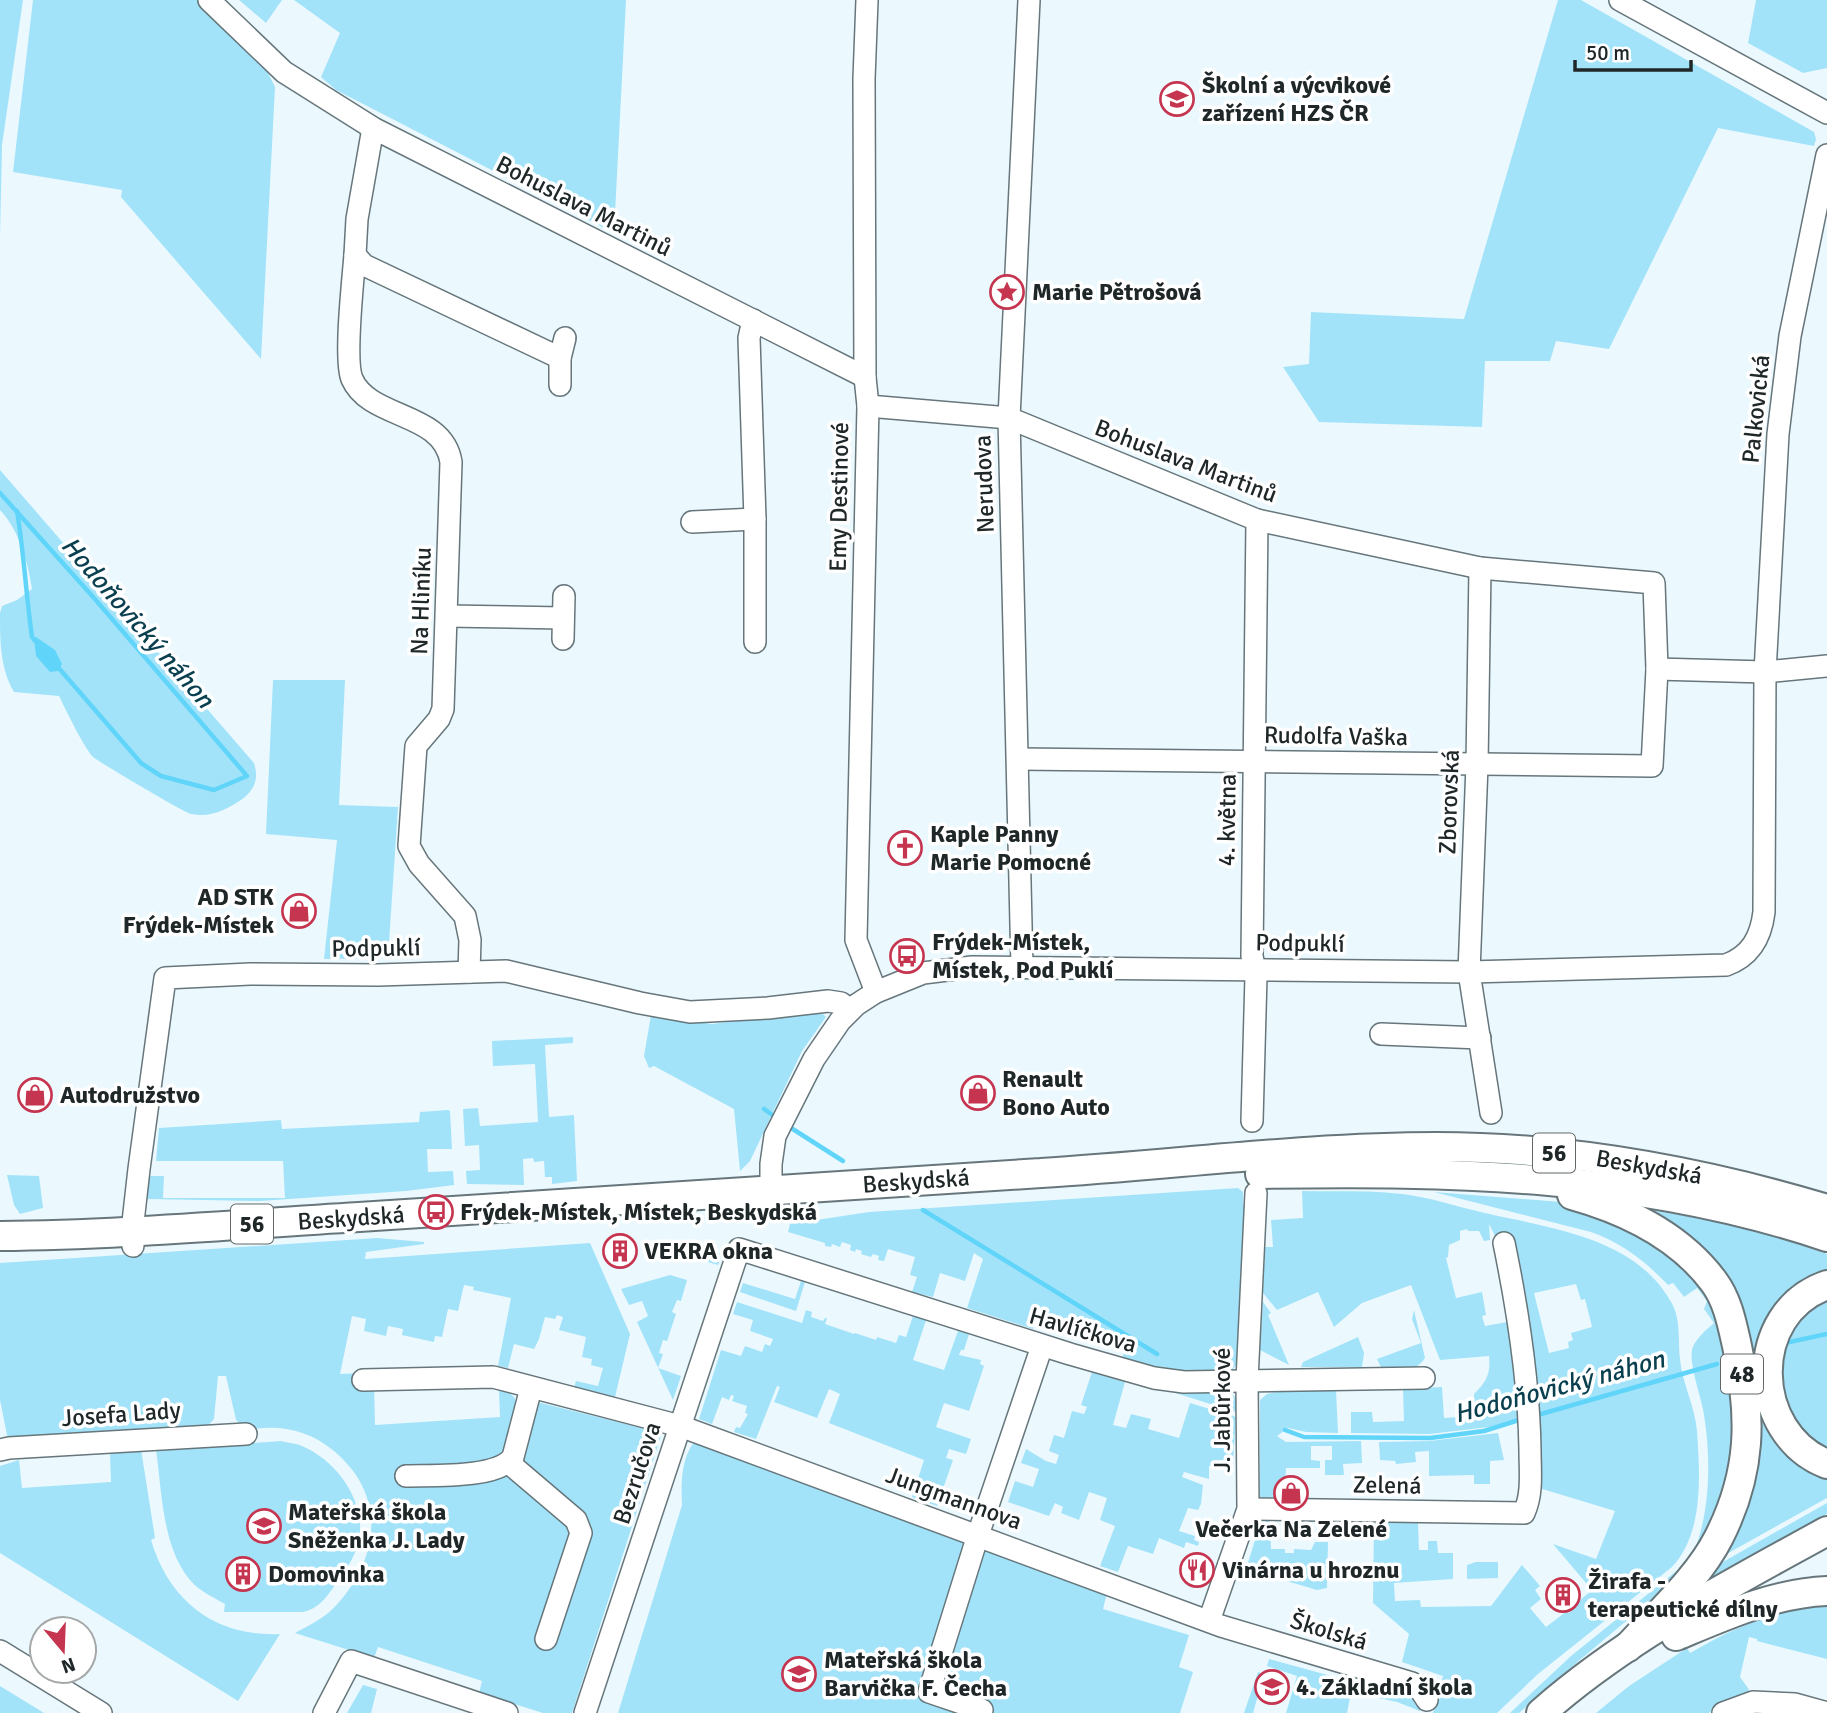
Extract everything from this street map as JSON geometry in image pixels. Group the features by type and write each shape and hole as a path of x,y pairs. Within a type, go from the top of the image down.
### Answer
{"main road":[{"name":"Beskydská","path":"771,1198 1382,1148 1441,1147 1605,1158 1757,1188 1827,1209"},
{"name":"Beskydská","path":"0,1253 132,1238 771,1198 1241,1175 1381,1172 1530,1178 1604,1186 1749,1214 1827,1237"},
{"name":"48","path":"1530,1178 1642,1221 1678,1246 1706,1273 1724,1299 1731,1317 1740,1360 1747,1405 1747,1446 1741,1481 1731,1511 1706,1559 1628,1647"},
{"name":"Beskydská","path":"0,1236 132,1238"},
{"name":"48","path":"1827,1285 1802,1297 1783,1317 1772,1340 1768,1371 1774,1406 1785,1430 1804,1451 1827,1464"},
{"name":"48","path":"1541,1713 1628,1647 1714,1594 1827,1531"},
{"path":"1572,1713 1621,1672 1676,1636 1827,1549"},
{"path":"1676,1636 1722,1617 1785,1597 1827,1591"}],"street":[{"name":"Bohuslava Martinů","path":"209,0 284,72 373,128 865,377"},
{"name":"Emy Destinové","path":"867,0 864,79 865,377 868,406 856,940 876,992"},
{"name":"Nerudova","path":"1022,967 1009,418 1029,0"},
{"path":"1620,0 1827,113"},
{"name":"Na Hliníku","path":"373,128 357,219 348,362 353,381 359,390 436,433 450,452 443,709 439,719 416,746 409,846 419,864 465,916 470,940 469,972"},
{"name":"Palkovická","path":"1752,946 1761,931 1764,912 1765,672 1778,434 1790,335 1827,155"},
{"path":"355,255 364,265 563,348 560,384"},
{"path":"753,320 749,338 755,519 755,642"},
{"name":"Bohuslava Martinů","path":"868,406 1009,418 1257,520 1479,568 1654,583 1657,669"},
{"path":"692,522 755,519"},
{"name":"4. května","path":"1252,1121 1257,520"},
{"name":"Zborovská","path":"1479,568 1477,765 1469,972 1491,1113"},
{"path":"447,616 563,629 564,596"},
{"path":"1657,669 1765,672 1827,666"},
{"name":"Rudolfa Vaška","path":"1018,759 1652,766 1657,669"},
{"name":"Podpuklí","path":"771,1198 771,1164 775,1136 814,1059 850,1010 876,992 910,976 942,969 1022,967 1469,972 1726,965 1744,956 1752,946"},
{"name":"Podpuklí","path":"132,1238 165,978 250,974 378,975 506,971 690,1012 768,1008 828,1001 841,1003 850,1010"},
{"path":"1381,1034 1479,1038"},
{"name":"J. Jabůrkové","path":"1209,1621 1248,1509 1247,1380 1256,1194"},
{"name":"Zelená","path":"1248,1509 1524,1513 1531,1498 1529,1418 1520,1325 1504,1243"},
{"name":"Havlíčkova","path":"739,1250 1042,1346 1154,1378 1184,1382 1424,1378"},
{"name":"Bezručova","path":"585,1713 739,1250"},
{"path":"981,1713 982,1710 929,1692 978,1535 1042,1346"},
{"name":"Jungmannova","path":"363,1380 493,1377 680,1426 1209,1621"},
{"path":"406,1476 491,1471 509,1464 531,1388"},
{"name":"Josefa Lady","path":"0,1450 246,1434"},
{"path":"509,1464 576,1520 580,1533 546,1639"},
{"name":"Školská","path":"1209,1621 1412,1683 1427,1700"},
{"path":"0,1651 101,1713"},
{"path":"324,1713 351,1661 507,1713"},
{"path":"1723,1713 1754,1702 1795,1704 1827,1713"}],"shaded area":[{"path":"0,0 23,0 2,145 0,238"},
{"path":"33,0 197,0 262,61 275,87 261,359 121,197 122,190 13,172"},
{"path":"239,0 282,0 266,23"},
{"path":"294,0 626,0 614,233 336,90 321,77 340,33"},
{"path":"1558,0 1581,0 1814,132 1814,146 1718,128 1609,349 1556,341 1550,361 1485,361 1482,427 1319,422 1283,367 1309,364 1311,312 1464,319"},
{"path":"1756,0 1827,0 1827,68 1803,73 1748,43"},
{"path":"0,470 254,763 255,784 241,800 211,814 191,814 93,757 59,696 14,692 3,664 0,613 2,606 17,600 32,589 22,547 0,510"},
{"path":"36,637 55,650 62,664 58,671 50,672 36,656"},
{"path":"273,680 345,680 339,805 398,807 388,958 324,959 337,840 266,834"},
{"path":"820,1011 826,1017 802,1051 750,1161 740,1171 734,1109 654,1066 649,1068 644,1056 651,1015 712,1024"},
{"path":"573,1037 573,1043 545,1045 549,1117 574,1115 577,1181 552,1184 552,1177 545,1177 544,1161 534,1162 533,1158 523,1159 524,1185 467,1184 466,1171 480,1170 479,1145 465,1146 463,1109 478,1108 480,1126 538,1122 535,1064 493,1066 492,1041"},
{"path":"448,1110 452,1149 427,1149 428,1172 453,1171 454,1185 260,1201 147,1199 145,1197 145,1181 151,1176 164,1176 163,1198 285,1198 283,1161 156,1161 159,1128 281,1120 282,1129 419,1122 420,1112"},
{"path":"7,1175 39,1176 43,1208 20,1214 14,1205"},
{"path":"1238,1188 1243,1192 1243,1205 1249,1205 1241,1359 1232,1370 1223,1374 1162,1372 1121,1361 1126,1347 1119,1343 1037,1317 1033,1329 967,1308 983,1259 974,1253 965,1281 940,1273 933,1297 912,1292 917,1277 910,1275 915,1257 888,1249 884,1261 878,1260 879,1256 861,1254 862,1251 856,1249 855,1252 850,1250 851,1245 842,1242 840,1247 832,1244 831,1247 825,1246 825,1243 788,1232 790,1224 869,1212"},
{"path":"1302,1191 1365,1192 1423,1197 1536,1224 1589,1239 1636,1263 1655,1280 1674,1308 1678,1322 1681,1368 1697,1431 1698,1503 1690,1538 1672,1567 1538,1674 1497,1713 1433,1713 1443,1676 1402,1662 1409,1634 1373,1603 1374,1523 1418,1523 1419,1550 1428,1550 1428,1541 1437,1541 1438,1553 1453,1553 1453,1579 1394,1583 1395,1601 1420,1600 1421,1607 1491,1606 1522,1565 1540,1586 1535,1590 1541,1599 1530,1608 1546,1627 1567,1611 1569,1613 1572,1607 1592,1590 1553,1544 1596,1559 1615,1511 1539,1488 1531,1352 1507,1240 1497,1240 1489,1224 1490,1240 1484,1241 1479,1231 1460,1231 1460,1240 1449,1245 1446,1258 1456,1298 1482,1292 1486,1315 1482,1316 1485,1326 1513,1321 1521,1418 1489,1427 1430,1434 1351,1433 1351,1412 1372,1412 1373,1422 1404,1421 1403,1389 1442,1387 1444,1418 1475,1416 1474,1394 1487,1377 1489,1356 1440,1360 1411,1285 1362,1303 1334,1327 1318,1292 1277,1310 1263,1293 1265,1247 1273,1247 1271,1220 1303,1218","holes":["1576,1284 1581,1300 1585,1299 1592,1327 1571,1333 1573,1340 1568,1342 1569,1348 1549,1353 1534,1293"]},
{"path":"1434,1192 1561,1202 1621,1222 1683,1261 1715,1304 1737,1401 1734,1465 1701,1553 1695,1549 1707,1498 1707,1444 1703,1409 1691,1355 1695,1342 1714,1323 1704,1309 1707,1301 1697,1288 1684,1297 1673,1283 1668,1285 1651,1268 1602,1236"},
{"path":"1641,1209 1735,1226 1827,1254 1827,1276 1760,1369 1827,1472 1827,1498 1714,1561 1727,1539 1745,1338"},
{"path":"377,1238 424,1244 366,1252 365,1259 590,1243 630,1334 615,1397 574,1388 576,1381 598,1386 603,1368 591,1365 592,1359 582,1357 586,1337 559,1330 563,1317 557,1315 555,1319 545,1317 534,1349 514,1344 508,1368 498,1366 511,1298 473,1290 474,1287 464,1285 458,1311 448,1309 442,1337 435,1336 434,1342 402,1335 403,1329 388,1326 386,1336 364,1331 366,1319 352,1316 340,1374 363,1373 374,1383 375,1425 500,1417 499,1391 502,1391 503,1387 514,1397 518,1406 537,1402 662,1433 572,1713 543,1713 479,1693 482,1681 378,1647 374,1658 295,1633 334,1608 362,1567 371,1532 367,1497 349,1465 314,1438 283,1428 248,1430 236,1420 226,1376 218,1376 214,1419 207,1427 10,1439 7,1435 0,1400 0,1263"},
{"path":"681,1242 722,1254 718,1265 677,1253"},
{"path":"670,1275 687,1280 681,1301 677,1300 672,1312 676,1314 667,1341 663,1340 659,1353 663,1354 658,1368 637,1322 648,1316 642,1301 629,1305 621,1289"},
{"path":"801,1281 805,1282 796,1311 740,1292 743,1283 795,1299"},
{"path":"1827,1295 1827,1455 1784,1412 1778,1358 1785,1331"},
{"path":"737,1302 802,1323 806,1310 812,1312 811,1317 823,1321 827,1318 825,1324 876,1340 877,1337 896,1343 899,1335 906,1337 913,1316 926,1320 913,1360 944,1370 958,1331 969,1334 964,1350 961,1350 959,1355 981,1360 980,1364 984,1366 969,1411 944,1403 936,1427 971,1439 966,1454 949,1449 946,1458 953,1460 937,1506 912,1497 924,1460 829,1423 840,1394 829,1389 817,1418 774,1402 780,1387 777,1386 756,1439 734,1432 736,1427 740,1428 748,1414 745,1413 747,1406 732,1401 734,1396 731,1395 729,1400 722,1397 712,1424 699,1419 721,1350 741,1356 745,1346 762,1352 765,1344 770,1346 773,1339 750,1331 753,1320 733,1314"},
{"path":"1263,1302 1271,1313 1268,1315 1289,1365 1260,1350"},
{"path":"1414,1310 1425,1358 1411,1369 1382,1369 1377,1359 1421,1343 1412,1319"},
{"path":"1358,1337 1364,1353 1362,1367 1301,1367 1303,1362"},
{"path":"658,1368 681,1376 673,1400"},
{"path":"1092,1372 1125,1382 1113,1425 1126,1428 1131,1414 1151,1419 1148,1429 1179,1438 1190,1403 1236,1417 1233,1463 1215,1461 1214,1466 1209,1466 1209,1479 1184,1472 1182,1477 1203,1485 1198,1510 1188,1508 1179,1531 1195,1536 1194,1540 1199,1542 1198,1546 1186,1542 1184,1548 1159,1538 1153,1554 1128,1546 1118,1572 1100,1566 1115,1526 1100,1520 1107,1498 1089,1492 1079,1520 1061,1513 1063,1507 1055,1503 1049,1516 1008,1502 1015,1481 1033,1487 1039,1469 1021,1463 1026,1449 1056,1464 1059,1455 1049,1451 1054,1435 1064,1438 1072,1411 1084,1414 1087,1407 1081,1405"},
{"path":"1137,1381 1228,1391 1237,1399 1236,1412"},
{"path":"1336,1390 1338,1433 1306,1432 1288,1428 1277,1436 1286,1442 1361,1441 1362,1463 1343,1464 1344,1475 1325,1475 1325,1460 1332,1460 1332,1446 1311,1446 1311,1460 1320,1461 1320,1468 1286,1468 1284,1497 1260,1497 1260,1400 1267,1394 1276,1392"},
{"path":"1498,1433 1504,1460 1490,1461 1490,1484 1474,1484 1474,1475 1429,1476 1429,1451 1415,1452 1416,1462 1396,1464 1395,1461 1380,1460 1379,1442 1429,1441"},
{"path":"697,1439 1108,1589 1103,1609 1189,1635 1179,1667 1193,1672 1180,1713 618,1713 682,1505 685,1461"},
{"name":"Mateřská škola Sněženka J. Lady","path":"281,1441 300,1445 314,1452 344,1481 356,1505 359,1519 357,1547 339,1579 325,1598 313,1608 303,1612 224,1612 225,1604 206,1594 190,1580 174,1552 165,1518 156,1450"},
{"path":"141,1449 155,1538 151,1540 170,1581 198,1611 215,1622 235,1629 280,1634 238,1701 0,1553 0,1466 19,1460 22,1488 111,1482 110,1452"},
{"path":"1827,1503 1827,1514 1698,1587 1714,1567"},
{"path":"1261,1521 1270,1521 1271,1549 1285,1549 1285,1553 1294,1553 1294,1549 1311,1550 1315,1542 1328,1542 1327,1588 1317,1590 1246,1569"},
{"path":"1692,1554 1696,1560 1652,1599 1519,1713 1510,1713 1571,1656 1680,1568"},
{"path":"1476,1562 1498,1562 1498,1578 1467,1579 1467,1565"},
{"path":"1827,1604 1827,1659 1749,1637 1740,1677 1750,1695 1717,1707 1709,1713 1596,1713 1629,1686 1687,1648 1690,1653 1756,1621"},
{"path":"1269,1659 1353,1682 1347,1713 1286,1713 1297,1676 1267,1666"},
{"path":"1258,1672 1264,1674 1253,1713 1244,1713"},
{"path":"363,1685 377,1689 371,1713 347,1713"},
{"path":"0,1686 44,1713 0,1713"},
{"path":"1367,1686 1422,1700 1420,1711 1397,1702 1365,1695"}],"waterway":[{"name":"Hodoňovický náhon","path":"0,493 247,776 214,790 161,776 141,763 57,666"},
{"path":"17,511 32,637 35,641"},
{"name":"Hodoňovický náhon","path":"764,1109 778,1119"},
{"name":"Hodoňovický náhon","path":"788,1126 843,1161"},
{"name":"Hodoňovický náhon","path":"923,1210 1157,1354"},
{"name":"Hodoňovický náhon","path":"1785,1343 1827,1334"},
{"name":"Hodoňovický náhon","path":"1534,1416 1717,1364"},
{"name":"Hodoňovický náhon","path":"1285,1430 1304,1437 1430,1438 1484,1431 1522,1419"}],"place":[{"name":"Školní a výcvikové zařízení HZS ČR","path":"1177,99"},
{"name":"Marie Pětrošová","path":"1007,292"},
{"name":"Kaple Panny Marie Pomocné","path":"905,848"},
{"name":"AD STK Frýdek-Místek","path":"299,911"},
{"name":"Frýdek-Místek, Místek, Pod Puklí","path":"907,956"},
{"name":"Renault Bono Auto","path":"978,1093"},
{"name":"Autodružstvo","path":"35,1095"},
{"name":"Frýdek-Místek, Místek, Beskydská","path":"436,1212"},
{"name":"VEKRA okna","path":"620,1251"},
{"name":"Večerka Na Zelené","path":"1291,1493"},
{"name":"Mateřská škola Sněženka J. Lady","path":"264,1526"},
{"name":"Vinárna u hroznu","path":"1197,1570"},
{"name":"Domovinka","path":"243,1574"},
{"name":"Žirafa - terapeutické dílny","path":"1563,1595"},
{"name":"Mateřská škola Barvička F. Čecha","path":"799,1674"},
{"name":"4. Základní škola","path":"1272,1687"}]}
